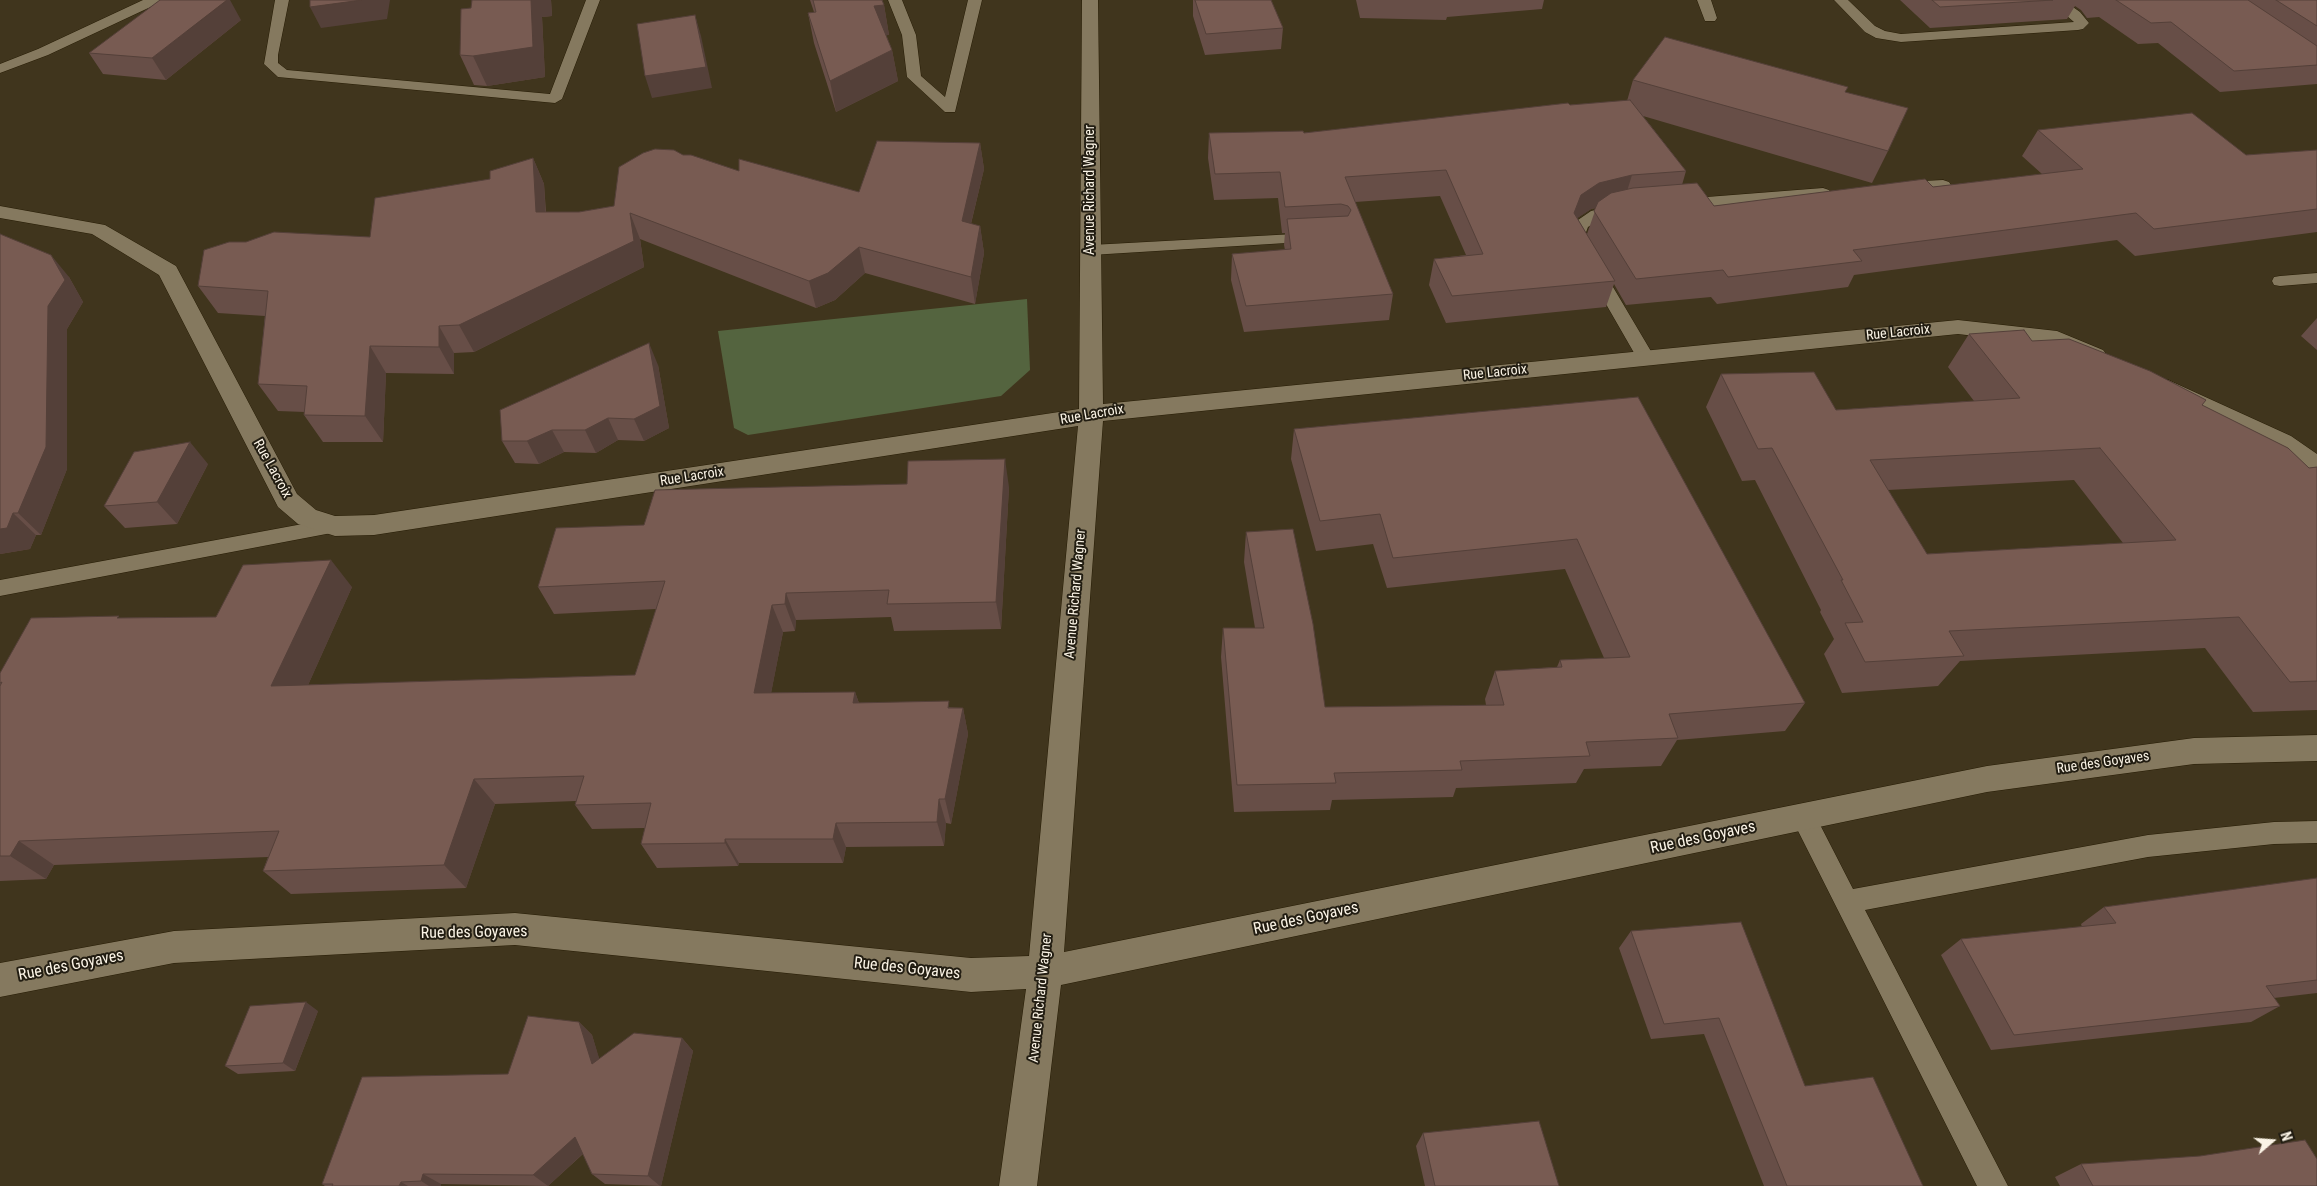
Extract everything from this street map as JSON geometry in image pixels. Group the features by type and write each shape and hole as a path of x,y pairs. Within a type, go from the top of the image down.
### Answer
{"street":[{"name":"Avenue Richard Wagner","path":"1018,1186 1045,972 1091,415 1090,0"},
{"name":"Rue Lacroix","path":"0,212 98,229 168,271 287,500 307,517 336,526 374,525 1126,409 1958,327 2057,338 2118,366"},
{"path":"2145,377 2282,442 2317,466"},
{"name":"Rue des Goyaves","path":"0,980 174,947 514,929 971,975 1045,972 1997,777 2194,751 2317,748"}],"lane":[{"path":"0,69 43,52 154,0"},
{"path":"282,0 271,55 271,64 283,74 556,99 593,0"},
{"path":"900,4 910,35 914,77 950,109 975,0"},
{"path":"1704,0 1710,18"},
{"path":"1841,0 1870,29 1881,35 1901,38 2078,26 2082,23 2075,15 2054,0"},
{"path":"1885,189 1943,185"},
{"path":"1662,205 1837,192"},
{"path":"1633,207 1597,214 1581,225 1576,238 1646,358"},
{"path":"1091,250 1328,238"},
{"path":"2280,281 2317,278"},
{"path":"0,588 336,526"},
{"path":"1803,818 1993,1186"},
{"path":"1846,902 2148,846 2274,833 2317,832"}],"green space":[{"path":"1027,299 1030,370 1001,396 748,435 734,428 718,331"}],"building":[{"path":"160,0 227,0 152,58 89,53"},
{"path":"310,0 362,0 310,7"},
{"path":"472,0 531,0 533,47 473,56 460,55 461,9 471,8"},
{"path":"813,0 882,0 884,5 874,6 892,50 830,81 808,13 816,12"},
{"path":"1195,0 1271,0 1283,28 1206,34"},
{"path":"1932,0 2053,0 1940,7"},
{"path":"2116,0 2248,0 2317,46 2317,65 2234,71 2171,22 2151,23"},
{"path":"2276,0 2317,0 2317,26"},
{"path":"695,15 706,67 645,76 637,24"},
{"path":"1665,37 1848,87 1845,92 1908,108 1888,151 1633,80"},
{"path":"1630,100 1686,171 1632,175 1599,183 1581,195 1574,213 1615,281 1452,296 1434,259 1483,254 1446,170 1345,177 1393,294 1246,306 1232,254 1291,249 1287,219 1348,216 1351,210 1348,206 1341,204 1285,207 1280,172 1215,174 1209,133 1303,131 1304,133 1568,103 1570,105"},
{"path":"2192,113 2246,155 2317,150 2317,209 2154,229 2136,213 1853,250 1862,261 1728,277 1723,270 1636,279 1594,211 1598,202 1611,193 1633,188 1697,183 1714,206 1925,179 1933,187 2083,169 2038,130"},
{"path":"877,141 980,143 962,221 980,226 971,277 859,247 828,273 809,281 630,213 634,241 459,325 439,326 439,347 370,346 365,416 304,415 307,386 258,384 268,291 198,286 204,250 229,242 246,242 274,232 370,237 375,198 490,179 490,171 533,158 536,212 579,212 614,206 619,167 643,153 655,149 674,150 683,155 691,155 739,171 739,159 859,192"},
{"path":"0,234 51,255 65,280 48,306 46,447 18,513 13,513 7,528 0,529"},
{"path":"2024,330 2032,341 2069,339 2150,371 2206,400 2202,405 2288,448 2309,468 2317,467 2317,681 2290,682 2239,617 1949,631 1964,656 1865,662 1845,623 1863,622 1841,580 1843,580 1772,448 1758,449 1721,374 1814,372 1836,410 2020,398 1969,334","holes":["2100,448 2176,540 1927,554 1870,460"]},
{"path":"649,343 660,406 634,419 608,418 585,430 552,430 527,441 502,441 500,410"},
{"path":"1638,397 1805,703 1669,714 1678,738 1586,742 1590,756 1460,761 1462,770 1334,773 1336,783 1237,785 1223,628 1264,628 1246,532 1293,529 1313,624 1325,707 1504,705 1495,671 1562,667 1560,660 1630,657 1577,539 1393,558 1380,514 1320,521 1294,429"},
{"path":"190,442 157,502 104,506 134,452"},
{"path":"1005,459 996,602 887,604 889,590 786,593 785,604 772,605 754,693 855,692 853,703 949,701 948,708 963,708 945,799 939,799 937,822 836,823 833,839 725,839 725,843 641,844 651,803 575,805 584,776 474,779 444,865 263,871 279,831 19,841 10,856 0,856 0,686 2,682 0,683 0,673 31,618 119,616 117,618 216,617 243,565 331,560 271,686 635,675 665,581 538,587 556,528 644,525 655,490 907,484 908,461"},
{"path":"2317,878 2317,980 2266,986 2280,1006 2014,1035 1961,939 2116,923 2104,907"},
{"path":"1741,922 1805,1086 1873,1077 1923,1186 1787,1186 1719,1018 1664,1024 1631,931"},
{"path":"306,1002 283,1063 225,1066 250,1006"},
{"path":"528,1016 579,1022 592,1064 634,1033 682,1038 648,1176 592,1174 575,1137 533,1175 423,1174 421,1181 401,1182 399,1186 332,1186 333,1184 322,1184 362,1077 508,1074"},
{"path":"1539,1121 1559,1186 1435,1186 1423,1133"},
{"path":"2305,1140 2317,1159 2317,1186 2093,1186 2081,1164 2200,1156"}]}
